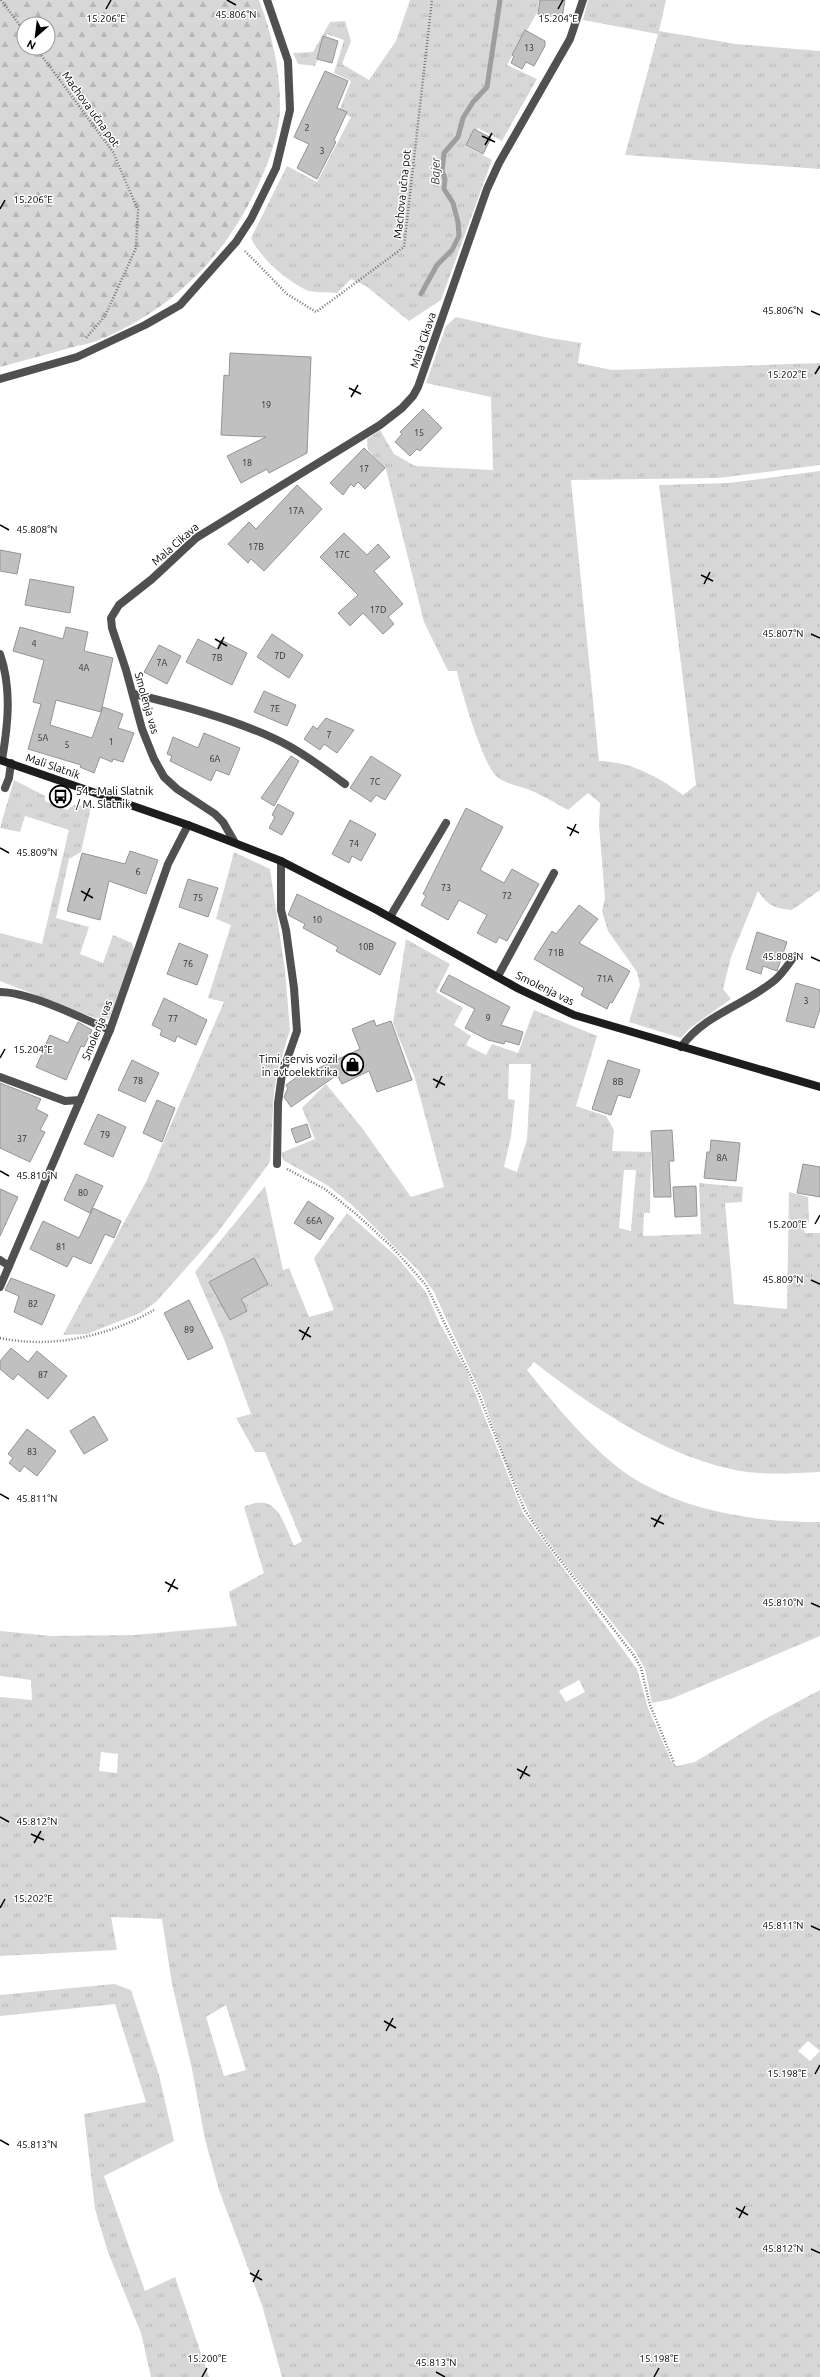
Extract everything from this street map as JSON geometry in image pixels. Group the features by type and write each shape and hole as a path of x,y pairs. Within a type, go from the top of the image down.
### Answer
{"main road":[{"name":"Mali Slatnik","path":"1,760 188,824"},
{"name":"Smolenja vas","path":"188,824 234,841 281,861 390,917 539,1000 574,1015 820,1087"}],"street":[{"path":"0,379 77,357 145,326 180,305 236,242 251,219 276,168 290,110 288,61 266,0"},
{"name":"Mala Cikava","path":"152,579 196,538 380,426 413,396 418,387 487,189 499,162 570,39 576,24 582,0"},
{"name":"Smolenja vas","path":"152,579 119,605 111,618 112,628 134,694 142,729 154,759 164,777 177,789 215,814 223,822 234,841"},
{"name":"Mali Slatnik","path":"0,654 8,692 7,730 1,760"},
{"path":"134,694 163,701 268,736 291,747 345,784"},
{"path":"5,788 9,778 11,763"},
{"path":"390,917 446,823"},
{"name":"Smolenja vas","path":"0,1287 110,1030 168,864 188,824"},
{"path":"277,1164 278,1103 282,1074 297,1031 294,988 286,930 281,910 281,861"},
{"path":"498,976 554,873"},
{"path":"681,1047 693,1032 717,1014 750,998 776,979 793,958"},
{"path":"0,992 12,993 110,1030"},
{"path":"0,1077 65,1101 80,1100"},
{"path":"0,1260 9,1266"}],"path":[{"path":"1,0 16,21"},
{"name":"Machova učna pot","path":"236,242 287,294 316,312 404,247 432,0"},
{"name":"Machova učna pot","path":"42,56 112,152 138,210 136,248 105,316 89,333 77,357"},
{"path":"277,1164 325,1190 356,1214 390,1246 426,1285 478,1392 524,1509 547,1543 641,1668 650,1705 674,1763"},
{"path":"0,1338 17,1342 80,1339 134,1322 154,1310"}],"green space":[{"path":"0,0 259,0 268,26 277,65 280,92 280,115 271,154 247,208 214,256 195,277 174,296 126,327 92,343 0,367"},
{"path":"410,0 539,0 538,11 507,65 537,79 502,141 478,128 466,146 492,160 441,300 409,321 366,286 351,279 337,293 306,290 274,268 255,246 251,238 287,166 317,182 351,117 339,111 351,81 334,73 344,40 327,34 315,66 298,64 293,53 313,52 330,22 345,21 351,41 342,64 369,80 396,41"},
{"path":"588,0 666,0 659,31 736,44 820,51 820,169 625,155 658,34 583,20"},
{"path":"456,317 544,337 581,343 578,363 612,370 820,363 820,465 718,478 571,480 599,761 622,764 644,771 683,795 696,785 659,485 729,483 820,471 820,890 792,910 772,905 765,900 758,891 731,957 723,989 731,999 690,1028 681,1038 629,1022 640,985 637,972 608,931 602,911 605,898 599,825 600,803 588,793 568,810 537,793 503,781 496,776 491,769 473,726 457,671 448,671 424,622 386,469 368,450 367,439 380,430 394,454 415,466 493,470 491,397 426,383 446,326"},
{"path":"14,780 45,796 45,801 67,810 74,805 91,807 81,852 69,859 56,918 89,927 80,954 103,963 113,935 132,943 134,950 109,1019 95,1018 0,981 0,933 42,944 69,830 25,816 20,832 0,828"},
{"path":"234,852 270,869 285,970 290,1030 278,1069 274,1091 270,1162 218,1232 156,1302 140,1313 87,1334 63,1335 146,1182 224,1002 208,998 231,925 216,919"},
{"path":"406,939 450,964 436,992 463,1008 454,1025 471,1036 466,1045 486,1055 492,1044 518,1053 534,1010 597,1036 576,1106 606,1116 614,1130 612,1151 651,1152 650,1213 644,1213 643,1236 701,1234 699,1183 743,1187 742,1202 725,1203 734,1304 787,1309 789,1192 808,1197 809,1222 802,1225 805,1233 820,1233 820,1472 775,1474 747,1472 718,1466 690,1457 634,1430 607,1414 581,1397 534,1362 527,1370 576,1428 604,1456 618,1468 654,1490 699,1507 723,1513 772,1520 820,1522 820,1636 671,1699 652,1703 645,1669 635,1651 561,1559 532,1519 507,1466 483,1398 434,1292 418,1270 352,1205 327,1185 283,1160 281,1153 315,1139 302,1108 326,1084 362,1128 411,1197 444,1187 415,1078 393,1023","holes":["509,1064 531,1064 527,1139 517,1172 504,1167 511,1136 515,1100 508,1099","624,1170 636,1170 631,1231 619,1228"]},
{"path":"265,1186 283,1270 289,1268 309,1317 334,1310 314,1258 347,1213 397,1257 426,1292 440,1324 466,1370 523,1513 637,1669 648,1708 671,1761 677,1766 695,1762 765,1719 820,1690 820,2051 820,2377 282,2377 262,2305 219,2190 205,2139 192,2069 172,1984 162,1919 111,1917 117,1950 0,1956 0,1697 32,1700 31,1680 0,1676 0,1631 51,1636 134,1635 237,1626 229,1592 264,1573 244,1507 255,1503 264,1503 271,1506 282,1519 294,1546 302,1541 265,1452 255,1452 236,1418 251,1414 224,1339 195,1272","holes":["579,1680 585,1692 566,1702 559,1691","101,1752 118,1754 117,1773 99,1771","226,2005 246,2070 224,2076 206,2017","808,2041 820,2051 810,2061 798,2051"]},
{"path":"114,1984 131,1990 159,2075 174,2141 104,2176 145,2291 175,2277 209,2377 151,2377 141,2333 108,2252 95,2209 84,2114 146,2102 115,2004 0,2016 0,1995"}],"building":[{"path":"540,0 565,0 562,18 538,14"},
{"path":"525,30 545,41 545,46 534,66 526,62 522,69 511,63 514,56 512,55"},
{"path":"323,36 338,41 332,63 317,59"},
{"path":"325,71 348,81 337,108 347,112 334,140 336,142 317,179 297,168 309,144 294,137"},
{"path":"474,129 491,138 483,154 466,145"},
{"path":"230,353 311,357 307,453 269,473 267,469 241,483 227,456 266,437 221,435 224,375 229,376"},
{"path":"423,409 442,428 420,451 417,449 410,456 395,442 402,434 400,432"},
{"path":"364,448 385,468 365,489 358,482 354,487 351,484 343,495 330,483"},
{"path":"297,485 322,509 264,571 251,559 248,563 228,544 249,522 256,529"},
{"path":"344,533 367,555 378,544 390,557 374,571 403,604 388,617 394,624 383,634 363,613 350,626 338,613 358,595 320,557"},
{"path":"0,550 21,554 17,574 0,571"},
{"path":"30,579 74,587 70,613 25,605"},
{"path":"20,627 63,639 66,627 88,632 84,651 113,658 101,712 56,700 50,725 92,738 103,707 123,714 118,728 134,733 123,762 113,759 112,762 100,757 94,773 80,767 81,765 28,749 41,704 33,702 44,660 13,651"},
{"path":"272,634 303,655 289,678 257,657"},
{"path":"198,639 217,649 221,640 247,653 232,685 186,662"},
{"path":"159,645 181,656 167,684 144,672"},
{"path":"264,691 296,705 287,726 254,712"},
{"path":"326,718 354,730 337,753 324,744 320,750 304,739 313,726 317,729"},
{"path":"204,733 240,748 229,775 216,770 211,781 170,761 172,756 167,754 173,737 198,748"},
{"path":"291,756 299,761 274,806 261,798"},
{"path":"371,756 401,775 385,800 376,795 371,802 350,788"},
{"path":"278,804 294,813 282,835 269,828 275,817 272,815"},
{"path":"466,808 503,827 480,870 504,883 512,869 539,884 507,941 499,937 496,943 477,933 487,915 459,900 448,920 421,905 426,896 423,894"},
{"path":"350,820 376,834 361,861 352,856 349,863 332,854"},
{"path":"130,851 158,860 146,894 109,881 100,920 67,911 82,853 125,864"},
{"path":"188,879 218,888 208,917 179,907"},
{"path":"297,894 396,943 380,975 336,951 338,947 303,928 305,924 288,915"},
{"path":"579,905 598,919 579,943 630,971 607,1009 581,995 584,988 534,959 552,931 556,934"},
{"path":"757,932 787,942 777,971 763,966 761,974 746,969"},
{"path":"179,943 208,955 197,985 167,974"},
{"path":"449,975 510,1007 501,1025 523,1032 519,1045 505,1041 504,1044 488,1040 465,1028 475,1009 440,991"},
{"path":"796,983 820,990 820,1009 814,1028 786,1021"},
{"path":"164,998 207,1020 196,1045 177,1036 175,1042 160,1035 162,1030 152,1025"},
{"path":"374,1020 376,1026 391,1021 412,1080 377,1092 369,1071 342,1084 337,1075 291,1107 284,1097 288,1088 286,1085 308,1069 310,1072 360,1049 352,1029"},
{"path":"78,1022 92,1030 84,1047 81,1046 66,1080 36,1067 50,1035 68,1043"},
{"path":"132,1060 159,1073 145,1102 118,1090"},
{"path":"608,1060 640,1070 630,1098 618,1095 611,1115 592,1109"},
{"path":"0,1083 41,1099 36,1109 48,1115 40,1130 45,1132 30,1162 0,1148"},
{"path":"157,1100 175,1108 162,1142 143,1133"},
{"path":"98,1114 126,1127 113,1157 84,1144"},
{"path":"307,1124 311,1137 296,1143 291,1129"},
{"path":"672,1130 674,1161 669,1161 671,1197 654,1197 651,1131"},
{"path":"711,1140 740,1143 736,1181 704,1178 707,1152 710,1152"},
{"path":"803,1164 820,1167 820,1197 797,1193"},
{"path":"76,1174 103,1186 90,1213 64,1200"},
{"path":"696,1186 697,1216 675,1217 673,1187"},
{"path":"0,1189 18,1197 0,1236"},
{"path":"308,1201 334,1218 320,1240 294,1223"},
{"path":"93,1208 121,1221 114,1238 105,1234 91,1264 73,1256 67,1267 30,1249 43,1221 79,1238"},
{"path":"254,1258 268,1284 241,1299 247,1311 230,1320 209,1282"},
{"path":"11,1278 55,1295 42,1325 14,1312 19,1296 5,1290"},
{"path":"189,1300 213,1348 188,1360 164,1313"},
{"path":"11,1348 28,1362 37,1351 67,1376 48,1399 18,1374 13,1380 0,1369 0,1361"},
{"path":"94,1416 108,1440 84,1454 70,1431"},
{"path":"27,1429 56,1451 37,1476 24,1466 20,1472 9,1463 13,1458 8,1454"}],"waterway":[{"name":"Bajer","path":"421,294 437,265 452,250 459,236 458,222 453,203 444,189 445,179 442,171 444,153 458,137 463,118 473,102 487,87 500,0"}],"place":[{"name":"54 ~Mali Slatnik / M. Slatnik","path":"61,797"},
{"name":"Timi, servis vozil in avtoelektrika","path":"353,1065"}]}
